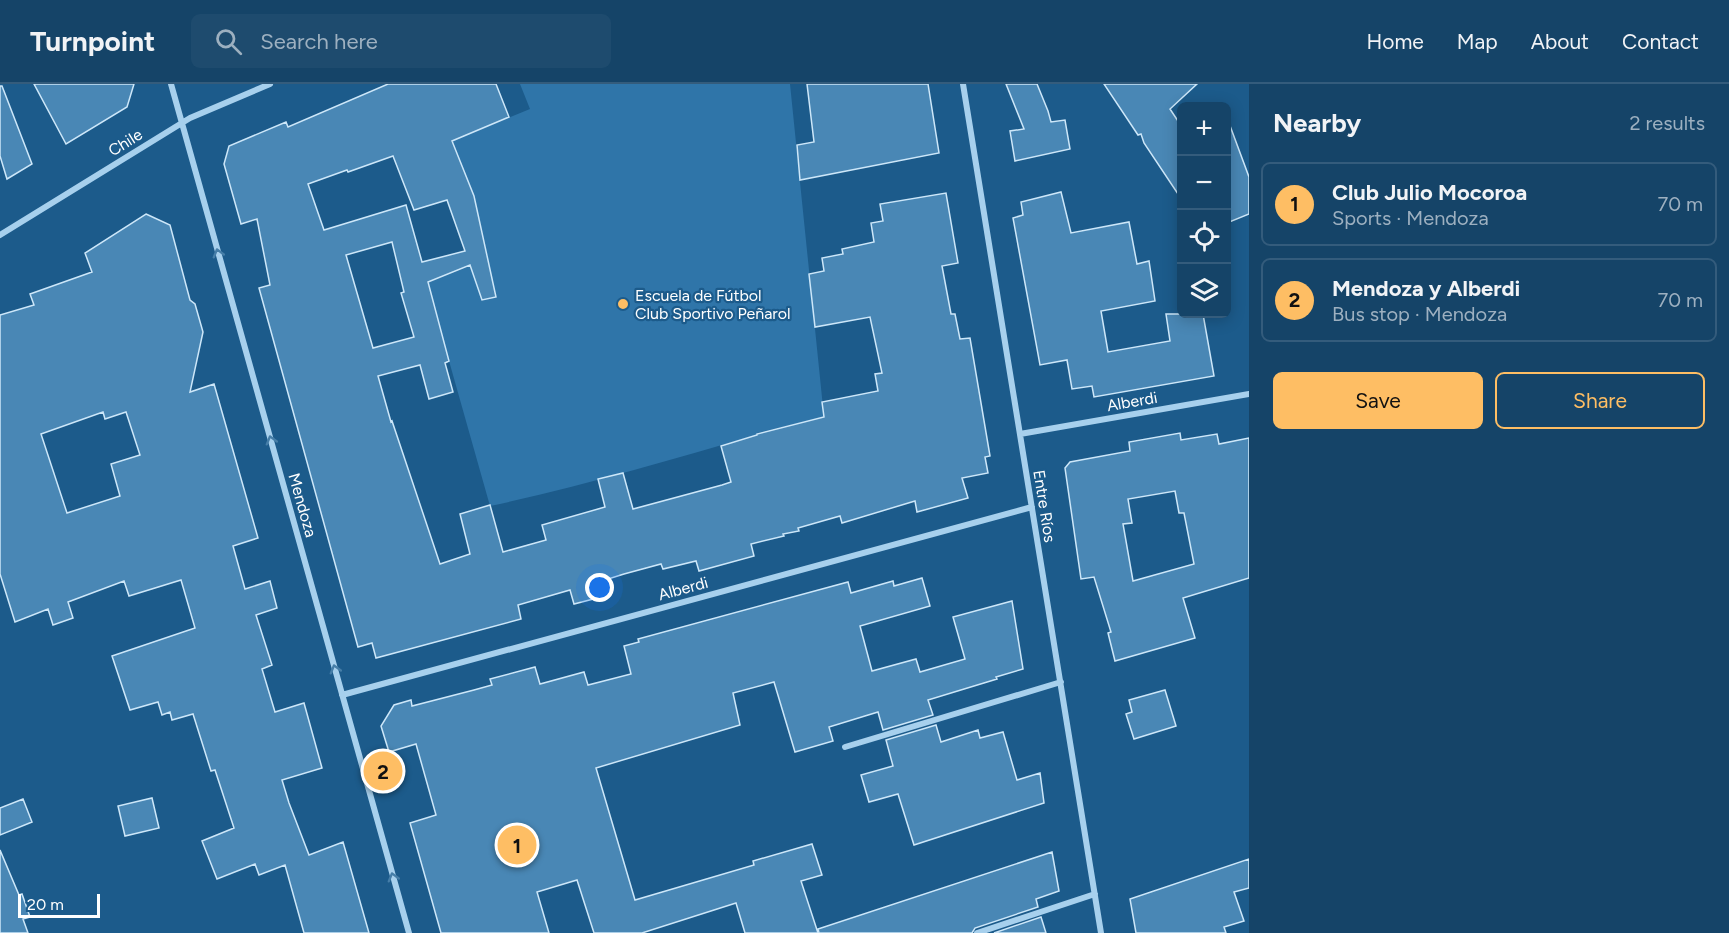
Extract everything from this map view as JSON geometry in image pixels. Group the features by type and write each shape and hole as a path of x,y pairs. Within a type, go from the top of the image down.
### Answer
{"street":[{"name":"Mendoza","path":"171,84 409,933"},
{"name":"Chile","path":"0,235 182,123 270,84"},
{"name":"Entre Ríos","path":"963,84 1101,933"},
{"name":"Alberdi","path":"1020,434 1249,394"},
{"name":"Alberdi","path":"342,695 1032,507"},
{"path":"845,747 1061,682"},
{"path":"977,933 1095,894"}],"shaded area":[{"name":"Escuela de Fútbol Club Sportivo Peñarol","path":"520,84 790,84 824,417 757,433 757,435 591,482 490,506 427,283 488,259 474,196 452,141 530,109"}],"building":[{"path":"34,84 134,84 127,107 66,144"},
{"path":"388,84 496,84 509,117 452,141 474,196 496,297 482,300 470,265 428,282 449,361 445,363 453,392 429,399 420,365 378,376 391,422 440,564 470,554 460,514 490,505 503,552 546,540 542,525 605,507 598,479 623,473 633,509 722,485 731,482 721,446 824,417 822,402 878,391 875,374 882,373 870,317 815,327 809,274 824,271 822,258 843,254 842,249 874,242 871,223 883,221 880,204 946,193 958,263 942,266 951,314 955,314 960,339 970,338 990,456 985,457 988,473 962,478 968,498 917,512 915,501 842,523 840,516 798,528 799,531 783,534 784,536 751,544 754,556 699,571 696,561 663,569 661,564 624,574 605,580 609,595 574,604 570,590 518,605 521,619 376,658 372,643 358,647 259,288 270,285 257,219 241,224 224,164 229,146 286,122 288,127","holes":["393,156 414,210 447,200 465,251 422,262 406,205 324,230 308,184","392,242 404,292 401,293 414,337 373,348 346,255"]},
{"path":"807,84 928,84 939,153 800,180 797,145 814,142"},
{"path":"1006,84 1037,84 1051,122 1065,120 1070,149 1015,161 1010,131 1024,129"},
{"path":"1104,84 1197,84 1170,109 1177,120 1177,192 1144,143 1141,134 1138,135"},
{"path":"0,86 2,86 32,164 7,179 0,156"},
{"path":"1231,128 1249,177 1249,214 1231,221"},
{"path":"1061,192 1071,233 1129,222 1137,264 1149,261 1155,301 1101,311 1108,352 1170,341 1166,314 1177,314 1177,318 1204,318 1214,376 1094,397 1092,386 1072,389 1067,360 1040,365 1013,218 1023,215 1021,202"},
{"path":"146,214 170,225 190,300 195,304 203,332 190,392 214,384 258,538 233,546 245,589 270,581 277,608 256,615 272,665 262,669 275,712 304,703 322,768 282,780 309,855 343,842 369,933 304,933 285,865 259,875 255,864 217,879 202,841 234,828 215,770 211,771 193,714 172,720 170,712 162,715 158,702 130,710 112,656 195,628 181,580 129,596 124,581 68,602 73,618 53,625 48,609 15,622 0,574 0,315 34,305 30,294 92,272 85,253","holes":["103,412 105,419 126,412 140,455 111,464 120,496 67,513 41,434"]},
{"path":"1180,433 1181,440 1217,434 1219,444 1249,438 1249,578 1183,598 1195,638 1115,661 1108,633 1111,632 1094,577 1081,579 1065,468 1070,462 1130,451 1129,442","holes":["1175,491 1179,513 1184,513 1194,564 1133,581 1123,524 1132,523 1128,499"]},
{"path":"922,578 930,606 860,626 872,671 916,659 920,672 965,659 953,617 1012,601 1023,669 928,700 933,715 883,730 878,712 829,727 833,741 795,752 774,682 733,693 740,725 596,768 635,900 754,865 753,861 812,844 822,875 801,881 818,933 745,933 736,903 642,933 594,933 577,880 537,892 549,933 441,933 410,823 436,815 416,744 389,752 381,726 394,705 411,700 412,706 474,690 492,685 490,679 535,667 540,684 584,672 588,685 631,674 624,646 639,642 638,639 848,582 851,593 893,581 894,586"},
{"path":"1165,690 1176,726 1134,739 1126,714 1132,712 1129,700"},
{"path":"936,725 941,742 978,730 980,738 1003,732 1017,780 1040,773 1044,803 914,845 898,794 869,802 861,775 893,766 886,740"},
{"path":"152,798 159,828 125,836 118,806"},
{"path":"23,799 32,822 0,835 0,808"},
{"path":"0,850 19,895 22,894 30,917 23,919 28,933 0,933"},
{"path":"1052,852 1059,891 1036,899 1038,907 975,928 972,933 819,933 818,929"},
{"path":"1249,859 1249,888 1234,892 1244,921 1224,927 1226,933 1136,933 1130,899"},
{"path":"1041,917 1046,933 994,933"}],"place":[{"name":"Escuela de Fútbol Club Sportivo Peñarol","path":"623,304"},
{"name":"Mendoza y Alberdi","path":"383,771"},
{"name":"Club Julio Mocoroa","path":"517,845"}]}
